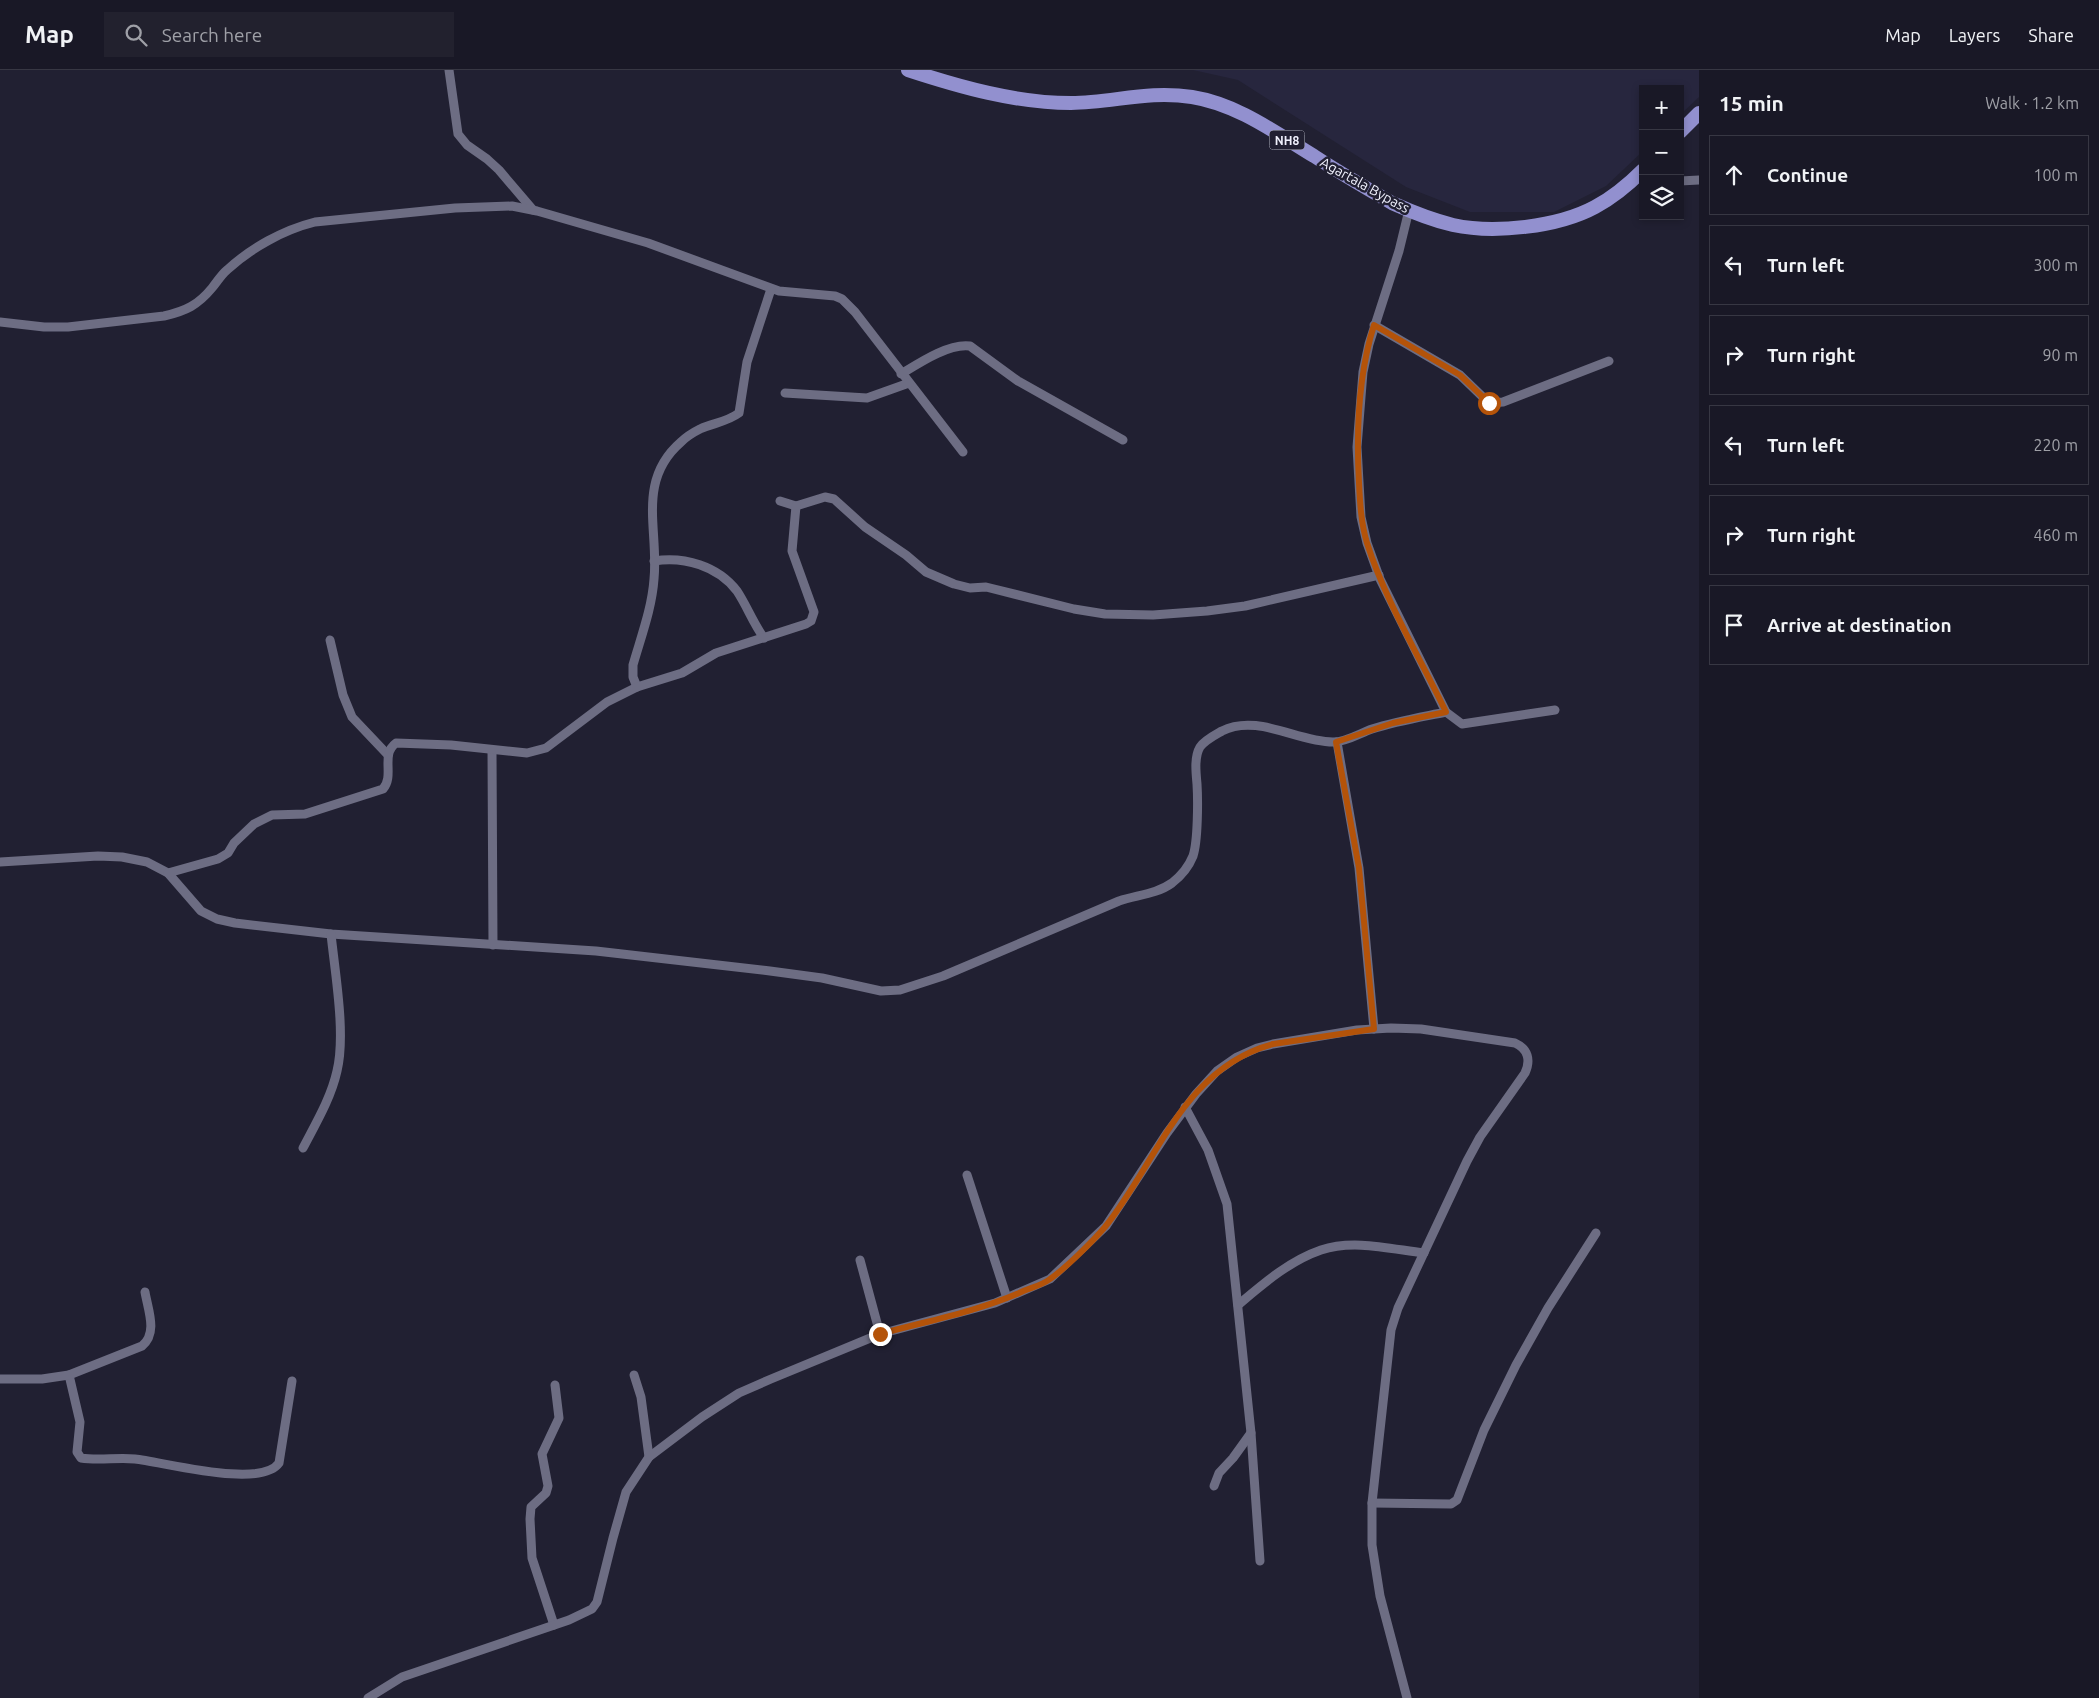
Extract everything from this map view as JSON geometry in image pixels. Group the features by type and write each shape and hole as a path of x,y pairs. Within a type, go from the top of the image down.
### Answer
{"highway":[{"name":"Agartala Bypass","path":"908,70 982,91 1054,102 1072,103 1152,94 1193,97 1252,118 1368,189 1409,210 1455,225 1477,228 1536,225 1576,216 1595,208 1610,198 1639,173"},
{"path":"1682,130 1697,118"}],"street":[{"path":"449,70 458,134 467,145 499,170 533,210"},
{"path":"1684,181 1699,180"},
{"path":"0,322 44,327 68,327 179,313 199,303 226,270 247,254 287,231 315,222 488,206 512,206 533,210 648,243 771,289 804,295 835,296 842,299 855,312 963,452"},
{"path":"1409,210 1399,251 1374,325 1363,372 1357,447 1361,517 1367,543 1379,575 1446,712 1462,724 1555,710"},
{"path":"637,687 633,676 633,664 655,577 651,507 657,478 666,458 681,442 700,429 732,419 739,413 747,362 771,289"},
{"path":"1374,325 1460,375 1489,403 1503,402 1609,361"},
{"path":"901,374 941,352 961,346 970,346 1018,382 1123,440"},
{"path":"785,393 867,398 909,383"},
{"path":"780,501 796,506 825,497 834,499 864,527 906,555 926,572 954,584 970,588 986,587 1074,609 1106,614 1144,616 1207,612 1245,606 1379,575"},
{"path":"168,873 218,859 228,852 234,843 254,824 272,815 305,814 383,789 389,777 388,755 391,747 396,743 406,742 527,753 546,748 607,702 637,687 682,673 716,653 806,624 813,617 813,606 792,551 796,506"},
{"path":"654,561 678,560 701,565 724,577 737,592 754,624 764,638"},
{"path":"330,640 343,695 352,717 388,755"},
{"path":"0,862 122,857 147,862 168,873 201,911 217,919 331,934 596,951 822,978 881,991 900,990 942,976 1119,901 1137,894 1160,890 1174,882 1186,870 1193,856 1198,796 1197,755 1205,742 1220,732 1231,727 1253,726 1336,742 1393,723 1446,712"},
{"path":"1336,742 1359,868 1374,1029"},
{"path":"492,750 493,945"},
{"path":"303,1148 326,1102 337,1072 341,1050 331,934"},
{"path":"368,1698 402,1677 554,1625 584,1614 592,1609 597,1602 614,1531 626,1492 649,1457 702,1417 739,1393 880,1334 975,1309 1050,1280 1106,1226 1185,1107 1217,1071 1237,1057 1257,1048 1348,1032 1374,1029 1421,1029 1491,1038 1520,1046 1529,1058 1525,1073 1480,1136 1398,1308 1391,1330 1372,1503 1372,1545 1375,1573 1407,1698"},
{"path":"1185,1107 1208,1150 1227,1204 1251,1433 1260,1561"},
{"path":"967,1174 1007,1298"},
{"path":"1372,1503 1451,1504 1457,1500 1484,1430 1516,1365 1548,1308 1596,1233"},
{"path":"1238,1305 1267,1280 1292,1264 1321,1250 1349,1246 1366,1246 1424,1254"},
{"path":"860,1260 880,1334"},
{"path":"0,1378 42,1379 69,1375 132,1352 149,1340 152,1334 145,1292"},
{"path":"69,1375 79,1415 77,1452 81,1458 148,1460 224,1473 262,1473 275,1469 279,1463 292,1380"},
{"path":"634,1375 641,1397 649,1457"},
{"path":"554,1384 559,1418 542,1454 548,1486 546,1493 531,1507 530,1519 532,1558 554,1625"},
{"path":"1214,1486 1219,1473 1233,1458 1251,1433"}],"shaded area":[{"path":"1193,70 1699,70 1699,97 1684,111 1684,85 1639,85 1639,155 1606,186 1554,212 1470,212 1406,187 1238,80"}],"route":[{"path":"880,1334 996,1303 1050,1280 1106,1226 1182,1112 1217,1071 1237,1057 1257,1048 1273,1044 1374,1029 1359,868 1336,742 1393,723 1446,712 1380,579 1367,543 1361,517 1357,447 1359,414 1363,372 1368,344 1374,325 1460,375 1489,403"}]}
